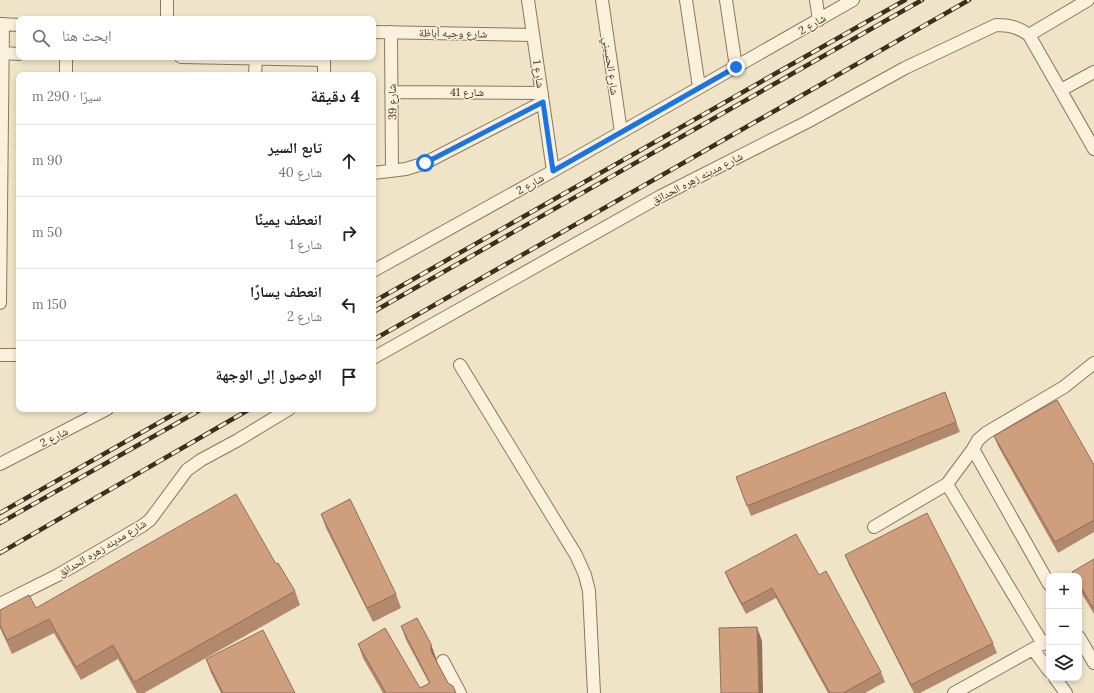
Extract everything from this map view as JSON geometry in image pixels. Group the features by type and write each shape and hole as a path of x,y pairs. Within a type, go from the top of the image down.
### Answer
{"street":[{"path":"167,0 167,16"},
{"name":"شارع 1","path":"528,0 553,171"},
{"name":"شارع الحسيني","path":"602,0 621,132"},
{"path":"686,0 699,87"},
{"path":"726,0 736,67"},
{"path":"816,0 819,20"},
{"name":"شارع 2","path":"376,269 553,171 853,0"},
{"path":"1088,0 1029,35 1094,149"},
{"path":"0,302 1,24 16,25"},
{"name":"شارع مدينه زهره الحدائق","path":"376,356 661,196 807,122 905,68 996,25 1008,25 1019,28 1029,35"},
{"name":"شارع وجيه أباظة","path":"376,32 533,35"},
{"name":"شارع 39","path":"391,32 392,171"},
{"path":"2,53 16,54"},
{"path":"66,60 66,72"},
{"path":"255,72 256,60"},
{"path":"324,60 324,72"},
{"path":"1061,90 1094,72"},
{"name":"شارع 41","path":"391,92 542,98"},
{"path":"376,172 392,171 425,163 542,98"},
{"path":"0,355 16,355"},
{"path":"874,527 946,484 973,449 978,440 986,433 1064,387 1094,363"},
{"path":"460,365 576,555 585,575 589,591 594,693"},
{"name":"شارع 2","path":"0,464 101,412"},
{"name":"شارع مدينه زهره الحدائق","path":"0,604 58,575 142,526 150,520 187,470 201,460 284,412"},
{"path":"973,449 1046,579"},
{"path":"946,484 1041,645 1046,661"},
{"path":"1082,642 1094,663"},
{"path":"954,693 1041,645"},
{"path":"443,661 460,693"},
{"path":"1056,681 1066,693"}],"building":[{"path":"945,392 956,422 747,506 736,477"},
{"path":"1057,400 1094,465 1094,520 1055,542 994,436"},
{"path":"236,494 276,564 278,563 295,591 134,682 113,645 76,667 49,619 7,640 0,625 0,610 29,595 36,608"},
{"path":"350,499 396,594 367,608 321,514"},
{"path":"927,513 993,643 911,685 845,555"},
{"path":"796,534 819,575 826,571 881,672 843,693 830,693 772,588 742,604 725,572"},
{"path":"1094,559 1094,609 1082,589 1082,573 1072,572"},
{"path":"417,618 431,644 431,651 448,683 453,686 456,693 386,693 358,644 385,628 420,688 430,683 401,626"},
{"path":"757,627 759,693 721,693 719,628"},
{"path":"263,630 295,693 223,693 206,659"}],"railway":[{"path":"376,300 905,0"},
{"path":"376,310 922,0"},
{"path":"376,338 969,0"},
{"path":"0,513 178,412"},
{"path":"0,523 197,412"},
{"path":"0,553 245,412"}],"route":[{"path":"425,163 543,102 553,171 736,67"}]}
